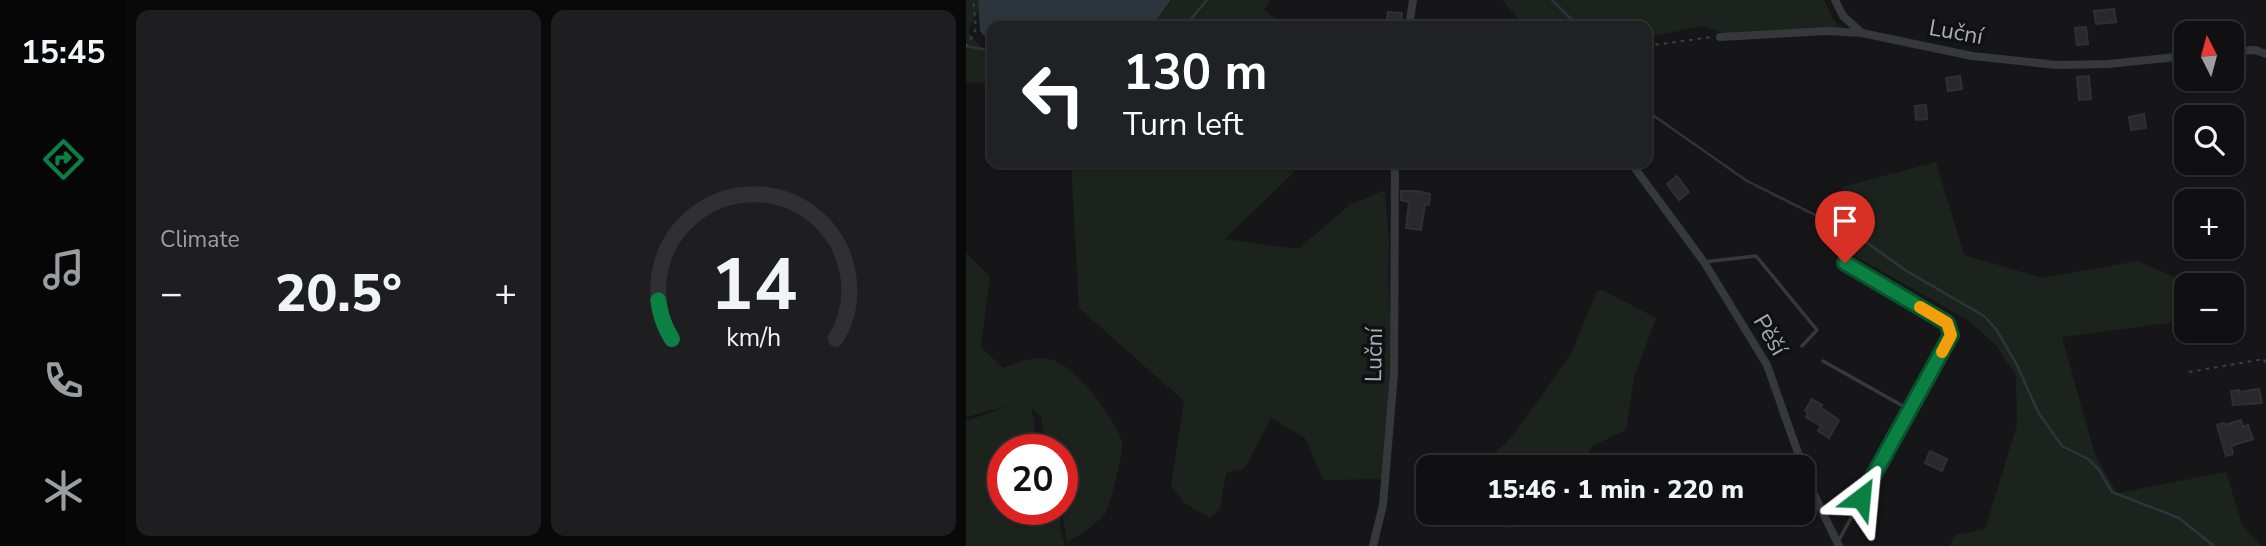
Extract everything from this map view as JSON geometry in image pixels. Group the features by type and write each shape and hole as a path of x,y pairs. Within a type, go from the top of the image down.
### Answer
{"street":[{"path":"1410,21 1413,0"},
{"path":"1835,0 1843,16 1862,33"},
{"name":"Luční","path":"1720,37 1827,31 1862,33 1972,56 2057,65 2108,64 2174,57"},
{"path":"2244,50 2255,50 2266,54"},
{"name":"Luční","path":"1373,546 1383,505 1394,374 1395,168"},
{"name":"Pěší","path":"1635,168 1704,262 1767,365 1809,484 1838,544"}],"lane":[{"path":"1704,262 1756,257 1817,330 1802,346"},
{"path":"1838,544 1951,335 1947,323 1845,263"},
{"path":"1824,361 1910,410"}],"path":[{"path":"966,47 976,29 973,0"},
{"path":"1652,45 1720,37"},
{"path":"2189,372 2264,359 2266,367"}],"shaded area":[{"path":"966,0 978,0 978,12 968,31 987,51 987,84 966,82"},
{"path":"978,0 1171,0 1156,21 987,21 987,39 980,31"},
{"path":"1172,0 1270,0 1264,10 1278,21 1156,21"},
{"path":"1502,0 1824,0 1833,19 1844,31 1725,34 1704,26 1652,36 1652,21 1521,21"},
{"path":"1936,162 1964,255 2043,278 2137,261 2174,277 2174,322 2062,337 2095,455 2117,493 2226,472 2242,525 2261,546 1950,546 1955,535 1985,529 2017,425 2016,376 1995,344 1968,320 1848,252 1865,220 1837,206 1842,187"},
{"path":"1071,168 1296,168 1225,239 1298,249 1351,204 1385,190 1392,364 1384,479 1323,480 1305,438 1271,418 1241,471 1239,469 1226,473 1220,508 1210,518 1186,504 1171,486 1184,401 1079,308"},
{"path":"966,253 990,277 981,347 1003,368 1037,358 1049,359 1070,370 1102,406 1122,441 1113,490 1105,514 1067,543 1064,525 1078,525 1078,434 1044,434 1041,417 1030,406 1034,417 1034,434 987,434 987,525 1060,525 1065,546 966,546 966,421 1015,404 966,417"},
{"path":"1603,290 1656,318 1634,378 1626,430 1592,446 1588,455 1496,455 1512,437 1571,354 1597,291"},
{"path":"1494,525 1527,525 1508,528"}],"building":[{"path":"2114,9 2116,22 2096,24 2094,11"},
{"path":"1388,12 1402,13 1401,21 1387,21"},
{"path":"2086,27 2088,44 2077,45 2075,28"},
{"path":"1960,76 1962,89 1948,91 1946,78"},
{"path":"2089,76 2091,99 2079,100 2077,77"},
{"path":"1926,105 1927,119 1916,120 1915,106"},
{"path":"2144,114 2146,128 2131,130 2129,117"},
{"path":"1677,176 1689,192 1679,200 1667,184"},
{"path":"1401,191 1430,194 1429,205 1425,204 1421,230 1406,228 1409,202 1401,200"},
{"path":"2259,389 2262,403 2233,405 2231,391"},
{"path":"1812,399 1839,420 1829,438 1818,431 1821,426 1806,417 1808,413 1805,411"},
{"path":"2241,420 2243,427 2248,425 2253,439 2231,446 2233,454 2226,456 2217,425"},
{"path":"1930,451 1947,459 1942,471 1925,463"}],"waterway":[{"path":"1189,21 1207,0"},
{"path":"1552,0 1573,21"},
{"path":"966,46 987,50"},
{"path":"1652,114 1747,181 1859,237 1905,270 1984,316 1996,329 2017,365 2038,412 2062,446 2088,459 2099,470 2112,492 2179,518 2214,546"}],"slow traffic":[{"path":"1920,307 1947,323 1951,335 1942,352"}],"route":[{"path":"1845,263 1947,323 1951,335 1861,498"}]}
